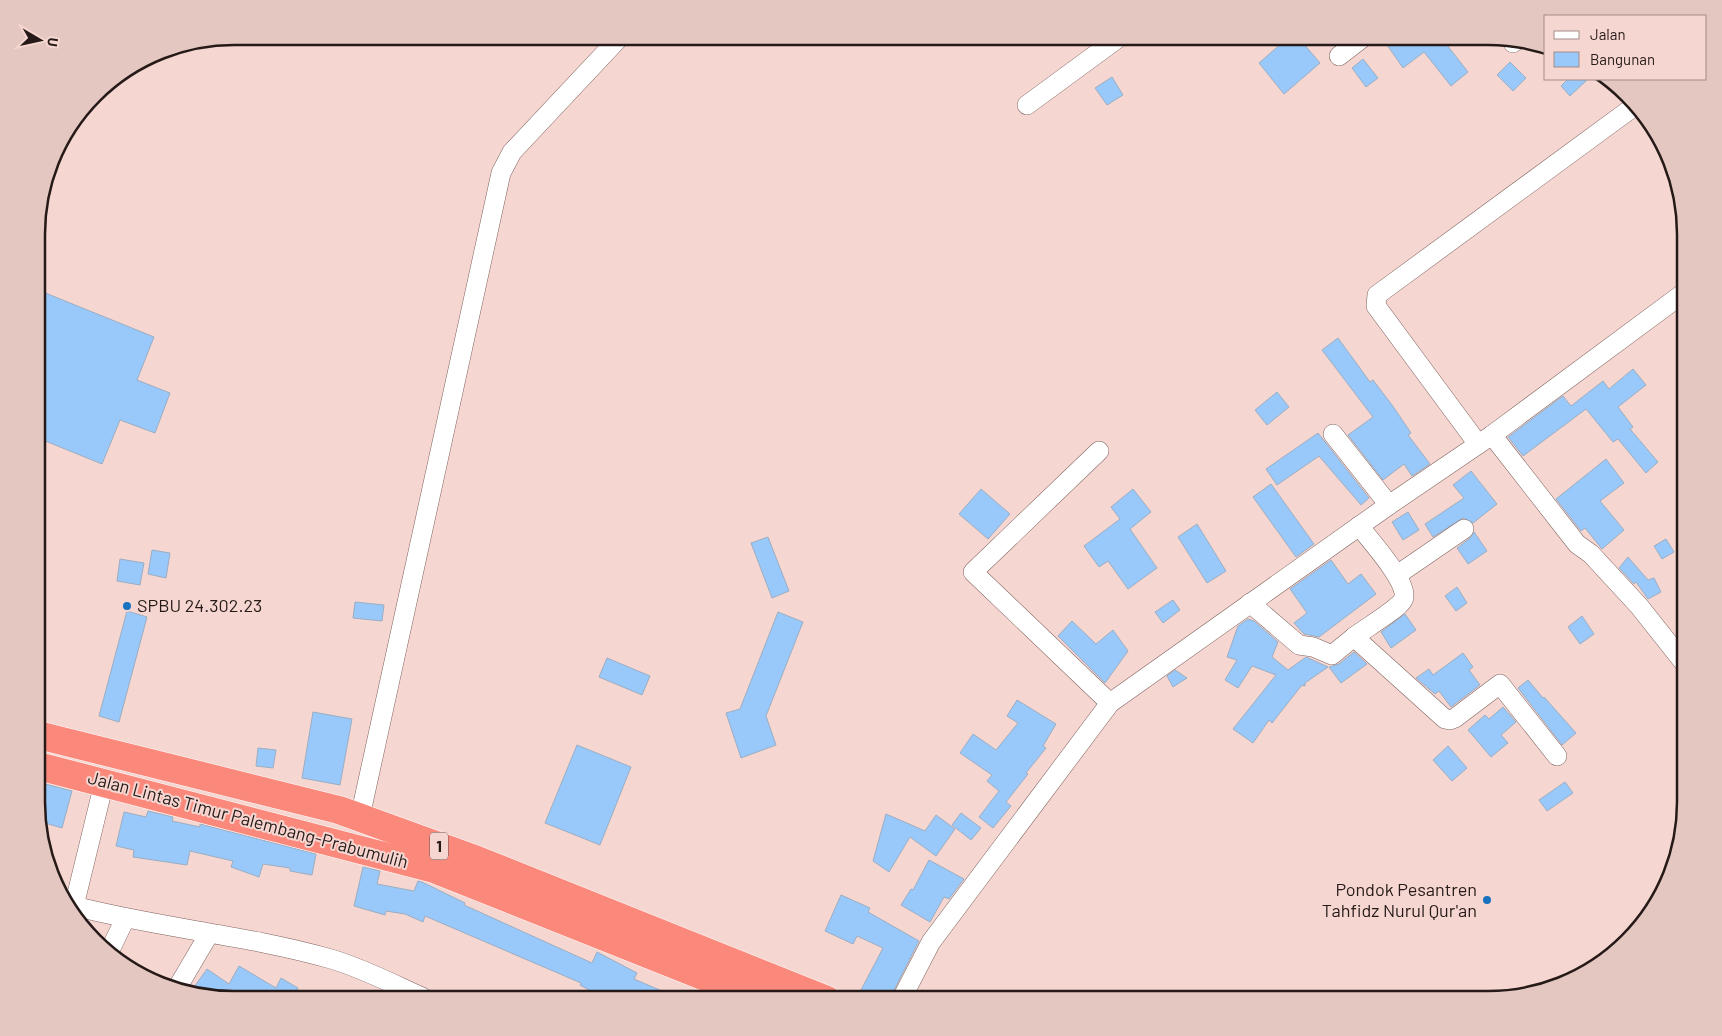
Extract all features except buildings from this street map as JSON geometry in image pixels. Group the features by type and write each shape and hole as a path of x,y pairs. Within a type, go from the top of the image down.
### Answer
{"highway":[{"name":"Jalan Lintas Timur Palembang-Prabumulih","path":"45,737 339,810 360,817 477,860 804,991"},
{"name":"Jalan Lintas Timur Palembang-Prabumulih","path":"45,768 434,869 740,991"}],"street":[{"path":"360,817 501,173 518,146 613,45"},
{"path":"1027,105 1110,45"},
{"path":"1339,56 1353,45"},
{"path":"1630,109 1377,295 1376,306 1485,440 1577,544 1591,554 1639,606 1677,654"},
{"path":"906,991 931,942 1110,703 1359,526 1485,440 1677,298"},
{"path":"1334,434 1389,505"},
{"path":"1099,451 972,572 1110,703"},
{"path":"1250,603 1296,643 1318,648 1327,655 1332,656 1354,637 1403,601 1405,588 1359,526"},
{"path":"1397,576 1464,530"},
{"path":"1354,637 1445,719 1455,718 1496,686 1500,684 1504,686 1557,756"},
{"path":"104,783 90,843 73,899 125,919 332,959 406,991"},
{"path":"112,946 125,919"},
{"path":"180,983 209,934"}],"place":[{"name":"SPBU 24.302.23","path":"127,606"},
{"name":"Pondok Pesantren Tahfidz Nurul Qur'an","path":"1487,900"}]}
